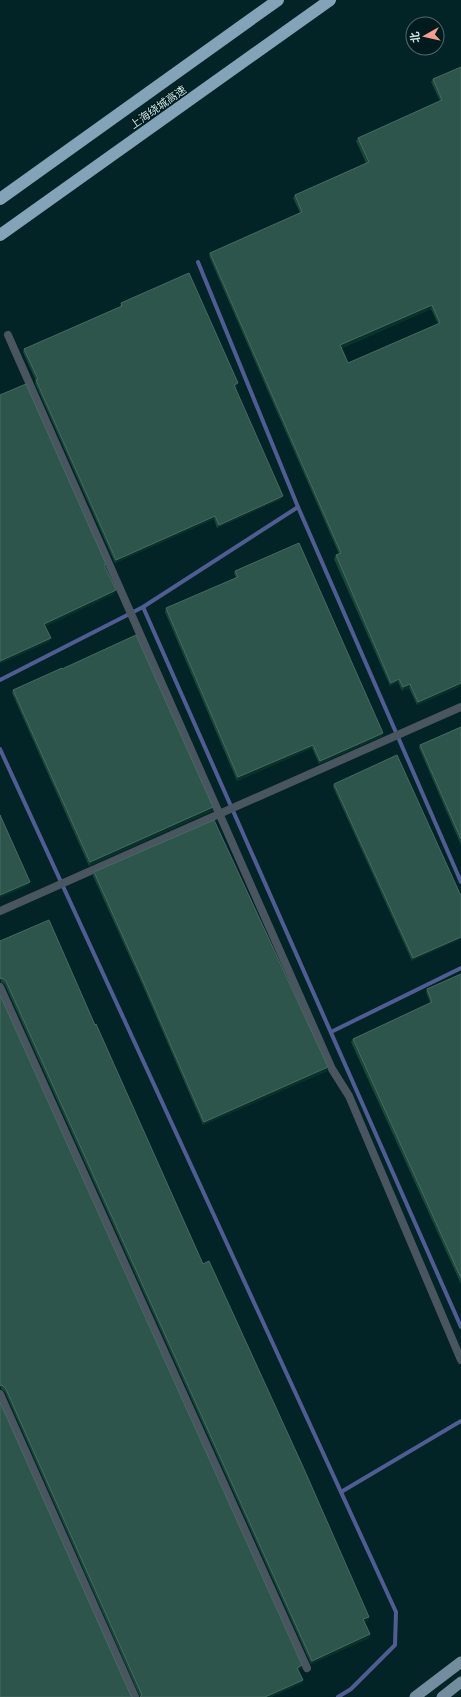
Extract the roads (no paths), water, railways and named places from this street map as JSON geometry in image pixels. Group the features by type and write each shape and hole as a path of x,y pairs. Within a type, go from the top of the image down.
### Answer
{"highway":[{"name":"上海绕城高速","path":"0,199 278,0"},
{"name":"上海绕城高速","path":"0,235 330,0"}],"main road":[{"path":"415,1697 461,1662"},
{"path":"442,1697 461,1682"}],"lane":[{"path":"8,335 128,608 223,812 332,1069 349,1096 461,1360"},
{"path":"0,911 461,707"},
{"path":"0,987 307,1668"},
{"path":"0,1394 135,1697"}],"waterway":[{"path":"0,680 143,607 298,507 198,262"},
{"path":"298,507 461,882"},
{"path":"143,607 461,1327"},
{"path":"0,749 396,1612 395,1645 351,1689 338,1697"},
{"path":"331,1032 461,968"},
{"path":"341,1492 461,1421"}]}
